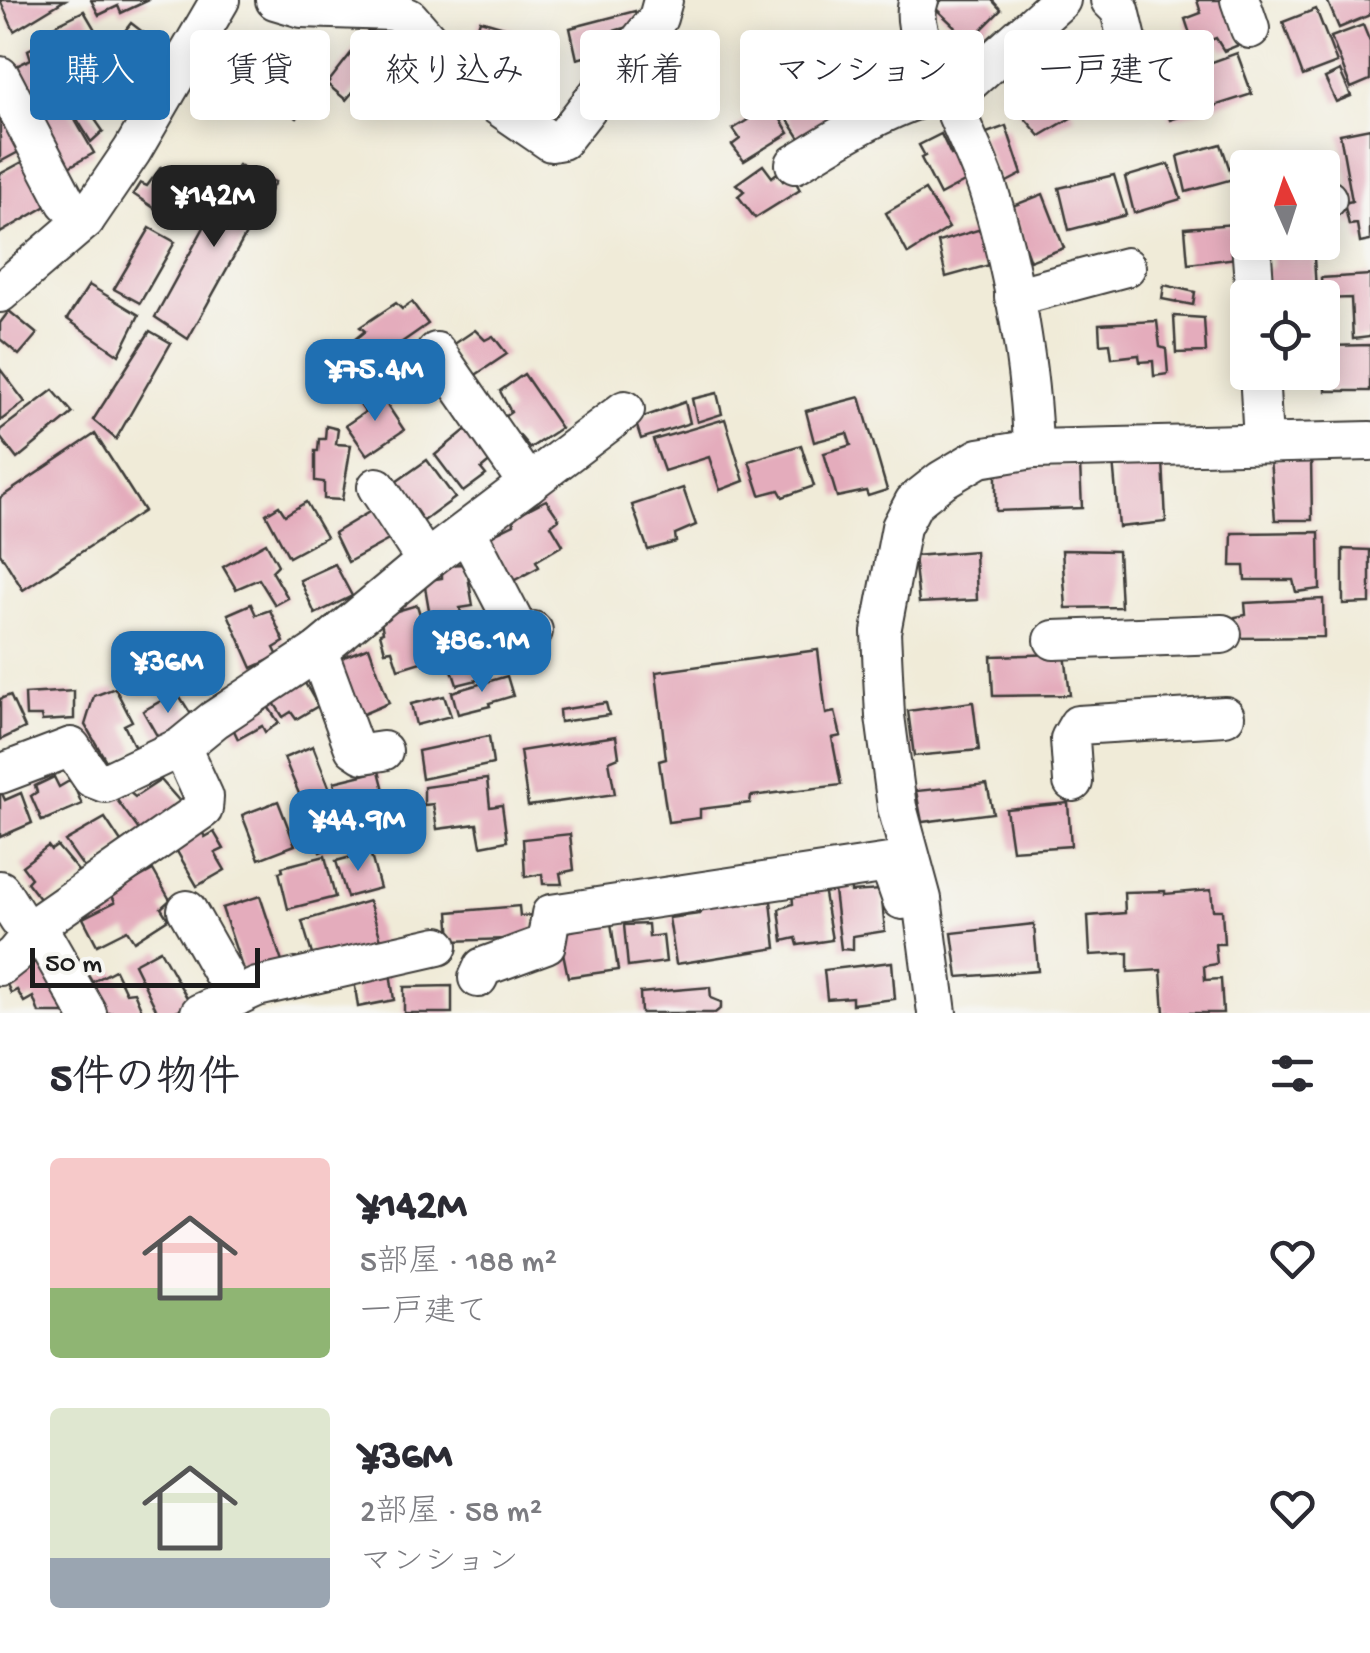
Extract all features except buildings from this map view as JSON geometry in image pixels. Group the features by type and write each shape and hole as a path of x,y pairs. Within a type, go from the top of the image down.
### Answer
{"street":[{"path":"0,293 85,220 132,151 220,0"},
{"path":"276,0 302,8 393,11 409,18 464,83 551,142 562,140 658,18 664,0"},
{"path":"918,0 916,20 920,30"},
{"path":"984,69 1061,0"},
{"path":"0,76 66,202 85,220"},
{"path":"796,164 870,120"},
{"path":"960,120 990,194 1014,297 1033,449"},
{"path":"1014,297 1126,267"},
{"path":"436,352 528,484"},
{"path":"1260,390 1262,441"},
{"path":"0,774 70,748 92,778 106,782 181,747 214,720 318,651 426,561 625,410"},
{"path":"937,1013 922,899 897,807 884,716 880,632 901,528 914,502 979,458 1033,449 1370,441"},
{"path":"378,487 426,561"},
{"path":"467,532 519,632 533,631"},
{"path":"1054,640 1222,634"},
{"path":"318,651 354,748 363,754 383,750"},
{"path":"1074,782 1070,739 1078,726 1224,716"},
{"path":"0,966 42,921 203,809 204,797 181,747"},
{"path":"478,978 483,968 546,944 552,914 889,863 902,900 922,899"},
{"path":"0,890 20,920 44,938 87,1013"},
{"path":"186,910 236,997"},
{"path":"200,1013 257,988 438,946"}]}
